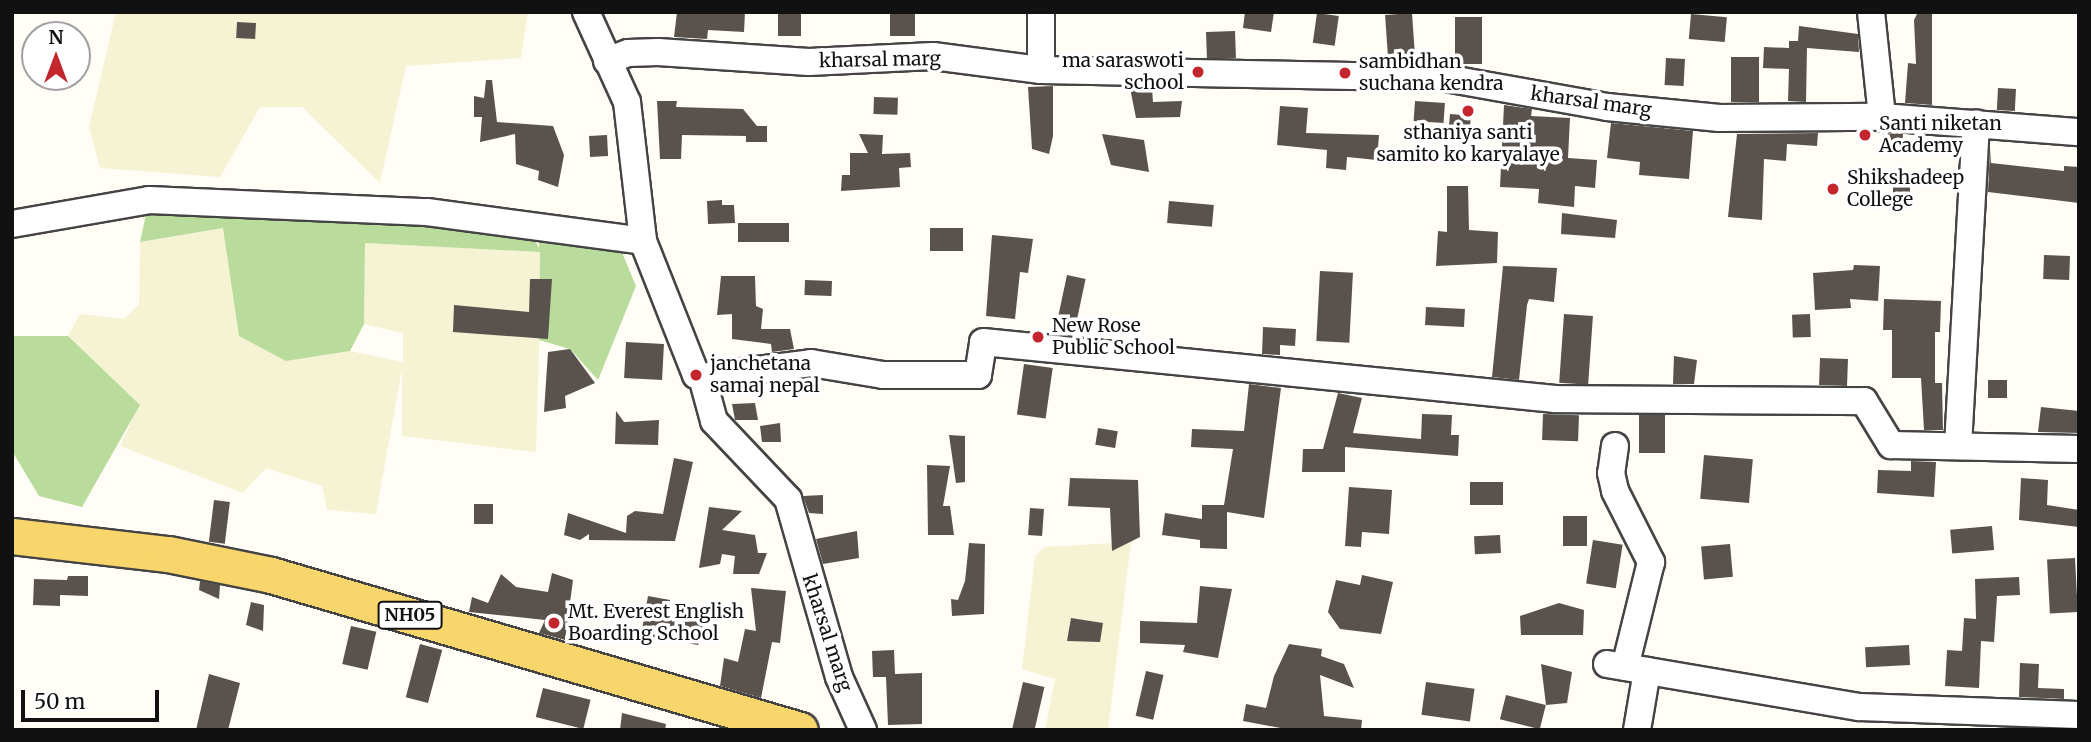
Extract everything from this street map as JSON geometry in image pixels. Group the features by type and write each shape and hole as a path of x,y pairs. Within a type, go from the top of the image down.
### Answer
{"main road":[{"name":"NH05","path":"12,536 168,554 271,575 800,730"}],"street":[{"path":"586,12 607,61"},
{"path":"1041,12 1041,70"},
{"path":"1871,12 1882,117"},
{"name":"kharsal marg","path":"863,730 839,677 788,499 714,421 702,377 696,375 643,241 626,102 607,61 628,53 657,52 809,62 933,57 1041,70 1445,78 1607,107 1719,118 1882,117 2079,132"},
{"path":"1958,446 1976,124"},
{"path":"12,224 149,200 427,212 643,241"},
{"path":"702,377 811,363 883,375 978,375 983,342 1555,399 1864,401 1891,445 2079,449"},
{"path":"1615,446 1611,473 1615,491 1651,562 1627,667 1637,730"},
{"path":"1627,667 1859,707 2079,715"}],"shaded area":[{"path":"116,12 528,12 521,58 406,66 380,183 302,107 260,107 220,177 100,168 89,127"},
{"path":"224,228 286,361 350,351 403,362 403,333 364,324 365,243 542,252 536,452 402,436 402,369 376,514 327,510 322,486 266,468 243,493 120,446 139,405 68,336 80,314 124,319 139,304 140,242"},
{"path":"1131,542 1108,730 1045,730 1055,679 1022,669 1035,556 1044,547"}],"green space":[{"path":"149,200 526,224 539,248 540,228 616,238 636,286 598,380 570,349 539,340 540,252 365,243 364,324 350,351 286,361 239,336 223,228 140,242"},
{"path":"12,336 68,336 140,405 82,507 39,496 12,451"}],"building":[{"path":"677,12 745,12 744,32 708,30 707,39 674,37"},
{"path":"778,12 801,12 801,36 778,36"},
{"path":"890,12 915,12 915,36 890,36"},
{"path":"1245,12 1274,12 1271,32 1243,28"},
{"path":"1918,12 1932,12 1932,105 1905,103 1908,63 1916,64 1914,20"},
{"path":"1317,13 1339,16 1335,46 1313,43"},
{"path":"1412,13 1415,55 1388,57 1385,15"},
{"path":"1691,14 1727,17 1725,42 1689,39"},
{"path":"1455,17 1482,17 1482,64 1455,64"},
{"path":"237,22 256,23 255,39 236,38"},
{"path":"1799,26 1858,34 1859,52 1807,48 1806,102 1788,101 1789,69 1763,68 1764,47 1789,48 1789,41 1798,41"},
{"path":"1235,31 1236,58 1207,59 1206,32"},
{"path":"1731,57 1759,57 1759,102 1731,102"},
{"path":"1666,58 1685,59 1684,86 1665,85"},
{"path":"486,80 492,80 497,122 553,126 564,155 558,187 538,180 539,171 516,164 515,134 480,142 482,117 474,117 474,96 484,98"},
{"path":"1053,86 1053,136 1049,154 1032,149 1028,87"},
{"path":"1130,88 1152,88 1153,102 1182,101 1180,117 1136,118"},
{"path":"1998,88 2016,89 2015,111 1997,110"},
{"path":"874,97 898,98 897,115 873,114"},
{"path":"657,101 677,101 676,107 743,109 757,126 767,126 767,142 746,142 746,136 682,135 681,159 660,159"},
{"path":"1415,101 1445,103 1444,123 1414,121"},
{"path":"1504,105 1532,109 1531,116 1570,118 1568,158 1597,160 1595,188 1575,186 1574,207 1538,203 1539,189 1500,187"},
{"path":"1280,106 1308,108 1306,133 1379,135 1377,160 1347,157 1346,170 1326,168 1327,150 1277,145"},
{"path":"1450,114 1471,116 1469,140 1448,138"},
{"path":"1611,123 1693,131 1689,179 1639,175 1640,162 1607,158"},
{"path":"1818,133 1817,146 1787,144 1786,161 1764,159 1762,220 1728,217 1737,134"},
{"path":"1883,133 1903,134 1902,154 1882,153"},
{"path":"859,134 883,135 882,154 910,153 911,167 899,168 900,187 841,191 842,175 850,175 850,153 868,153"},
{"path":"1102,134 1144,140 1149,172 1111,165"},
{"path":"607,135 608,156 590,157 589,136"},
{"path":"1990,149 1991,163 2064,171 2064,166 2079,167 2079,203 1988,192"},
{"path":"1893,183 1910,183 1910,198 1893,198"},
{"path":"1447,186 1468,186 1469,230 1498,232 1497,263 1436,266 1438,231 1447,232"},
{"path":"722,200 722,205 734,205 735,223 708,224 707,201"},
{"path":"1169,201 1214,205 1212,227 1167,223"},
{"path":"1562,213 1617,220 1615,238 1561,234"},
{"path":"738,223 789,223 789,242 738,242"},
{"path":"930,228 963,228 963,251 930,251"},
{"path":"992,235 1033,239 1028,273 1020,272 1015,319 986,316"},
{"path":"2044,255 2070,256 2069,280 2043,279"},
{"path":"1854,265 1880,266 1878,301 1850,299 1851,308 1815,310 1813,273 1853,270"},
{"path":"1503,266 1557,268 1554,302 1529,299 1519,380 1492,377"},
{"path":"1320,271 1353,273 1349,343 1316,341"},
{"path":"1067,275 1086,279 1074,334 1055,330"},
{"path":"721,276 755,276 756,306 763,309 761,329 790,329 794,349 772,352 771,344 732,339 732,314 717,315"},
{"path":"530,279 552,279 548,339 453,332 454,305 529,312"},
{"path":"805,280 832,281 831,296 804,295"},
{"path":"1884,299 1941,301 1940,332 1935,332 1935,383 1942,383 1943,430 1924,430 1921,378 1892,378 1892,330 1883,330"},
{"path":"1426,307 1465,309 1464,327 1425,325"},
{"path":"1564,314 1593,316 1588,385 1559,383"},
{"path":"1810,314 1811,337 1793,338 1792,315"},
{"path":"1263,327 1296,329 1295,346 1280,345 1280,355 1262,354"},
{"path":"626,342 664,344 662,380 624,378"},
{"path":"570,349 595,383 565,396 566,408 544,412 548,352"},
{"path":"1674,356 1697,360 1694,384 1673,384"},
{"path":"1820,358 1848,359 1847,386 1819,385"},
{"path":"1024,364 1053,368 1046,419 1017,415"},
{"path":"1988,380 2007,380 2007,398 1988,398"},
{"path":"1249,384 1281,388 1264,518 1227,512 1227,549 1200,548 1200,540 1162,535 1165,513 1202,519 1202,505 1224,505 1233,449 1191,447 1192,429 1244,431"},
{"path":"1338,393 1362,398 1353,433 1421,439 1422,414 1452,415 1451,435 1459,435 1458,456 1345,447 1345,472 1302,472 1303,449 1323,449"},
{"path":"755,403 758,420 735,420 732,404"},
{"path":"2041,407 2079,411 2079,433 2038,432"},
{"path":"616,411 624,422 659,420 658,445 615,444"},
{"path":"1543,414 1579,415 1578,441 1542,440"},
{"path":"1639,415 1665,415 1665,453 1639,453"},
{"path":"780,423 781,442 762,442 760,426"},
{"path":"1098,428 1118,431 1115,448 1095,445"},
{"path":"949,435 965,436 965,482 956,483"},
{"path":"1704,455 1753,459 1749,503 1700,499"},
{"path":"674,458 693,462 675,541 589,540 589,534 580,540 564,535 568,513 626,533 627,516 635,511 663,514"},
{"path":"1911,461 1936,462 1934,497 1877,493 1878,470 1911,471"},
{"path":"927,465 950,466 943,506 950,506 954,535 928,535"},
{"path":"1070,478 1138,480 1140,537 1112,551 1110,508 1068,506"},
{"path":"2021,478 2048,480 2047,505 2079,510 2079,527 2019,520"},
{"path":"1470,482 1503,482 1503,505 1470,505"},
{"path":"1349,487 1392,490 1389,534 1362,532 1361,547 1345,546"},
{"path":"823,495 823,514 809,513 803,496"},
{"path":"214,500 230,502 225,544 209,542"},
{"path":"474,504 493,504 493,524 474,524"},
{"path":"709,507 742,511 722,530 755,535 758,553 767,553 759,574 733,574 735,556 722,554 720,564 699,568"},
{"path":"1030,508 1044,509 1042,536 1028,535"},
{"path":"1563,516 1587,516 1587,546 1563,546"},
{"path":"1992,526 1994,550 1952,554 1950,530"},
{"path":"857,531 859,558 823,564 816,539"},
{"path":"1500,535 1501,553 1475,554 1474,536"},
{"path":"1593,540 1623,545 1616,588 1586,583"},
{"path":"969,543 985,544 984,614 952,616 951,599 958,600 965,581"},
{"path":"1730,544 1733,577 1704,579 1701,547"},
{"path":"2075,558 2078,612 2050,613 2047,559"},
{"path":"552,573 573,580 565,640 539,633 545,620 469,612 472,597 488,603 501,574 516,587 548,592"},
{"path":"1362,575 1393,582 1381,634 1340,629 1328,612 1336,580 1360,585"},
{"path":"68,576 88,576 88,596 60,595 60,606 33,605 34,579 67,580"},
{"path":"2019,577 2020,595 1997,596 1994,642 1981,641 1979,688 1945,686 1947,650 1962,651 1964,618 1976,619 1975,579"},
{"path":"200,581 220,585 219,599 199,590"},
{"path":"1200,586 1232,589 1218,658 1183,652 1185,645 1140,643 1140,621 1197,623"},
{"path":"751,588 786,591 780,643 772,642 761,698 720,686 724,658 738,662 745,629 756,631"},
{"path":"648,596 670,600 668,614 706,614 698,645 641,635"},
{"path":"251,602 264,605 263,631 246,625"},
{"path":"1559,603 1584,610 1583,635 1521,635 1520,616"},
{"path":"1071,618 1103,623 1100,642 1067,641"},
{"path":"351,626 376,632 368,670 342,664"},
{"path":"420,644 442,650 428,703 406,697"},
{"path":"1289,644 1322,649 1321,656 1344,664 1354,688 1320,675 1324,716 1362,720 1361,730 1291,730 1243,721 1246,704 1266,708 1274,676"},
{"path":"1909,645 1910,665 1866,667 1865,647"},
{"path":"894,650 895,674 922,673 922,724 888,725 886,677 873,677 872,651"},
{"path":"2020,663 2039,664 2038,688 2064,689 2064,699 2019,697"},
{"path":"1541,664 1572,672 1567,703 1546,705"},
{"path":"1146,671 1164,675 1153,720 1136,716"},
{"path":"209,674 240,683 228,730 196,730"},
{"path":"1023,682 1044,687 1034,730 1012,730"},
{"path":"1426,682 1475,689 1470,721 1421,715"},
{"path":"543,688 591,700 583,729 536,717"},
{"path":"1506,695 1546,705 1540,729 1500,719"},
{"path":"622,713 666,724 665,730 620,730"}],"place":[{"name":"ma saraswoti school","path":"1198,72"},
{"name":"sambidhan suchana kendra","path":"1345,73"},
{"name":"sthaniya santi samito ko karyalaye","path":"1468,111"},
{"name":"Santi niketan Academy","path":"1865,135"},
{"name":"Shikshadeep College","path":"1833,189"},
{"name":"New Rose Public School","path":"1038,337"},
{"name":"janchetana samaj nepal","path":"696,375"},
{"name":"Mt. Everest English Boarding School","path":"554,623"}]}
